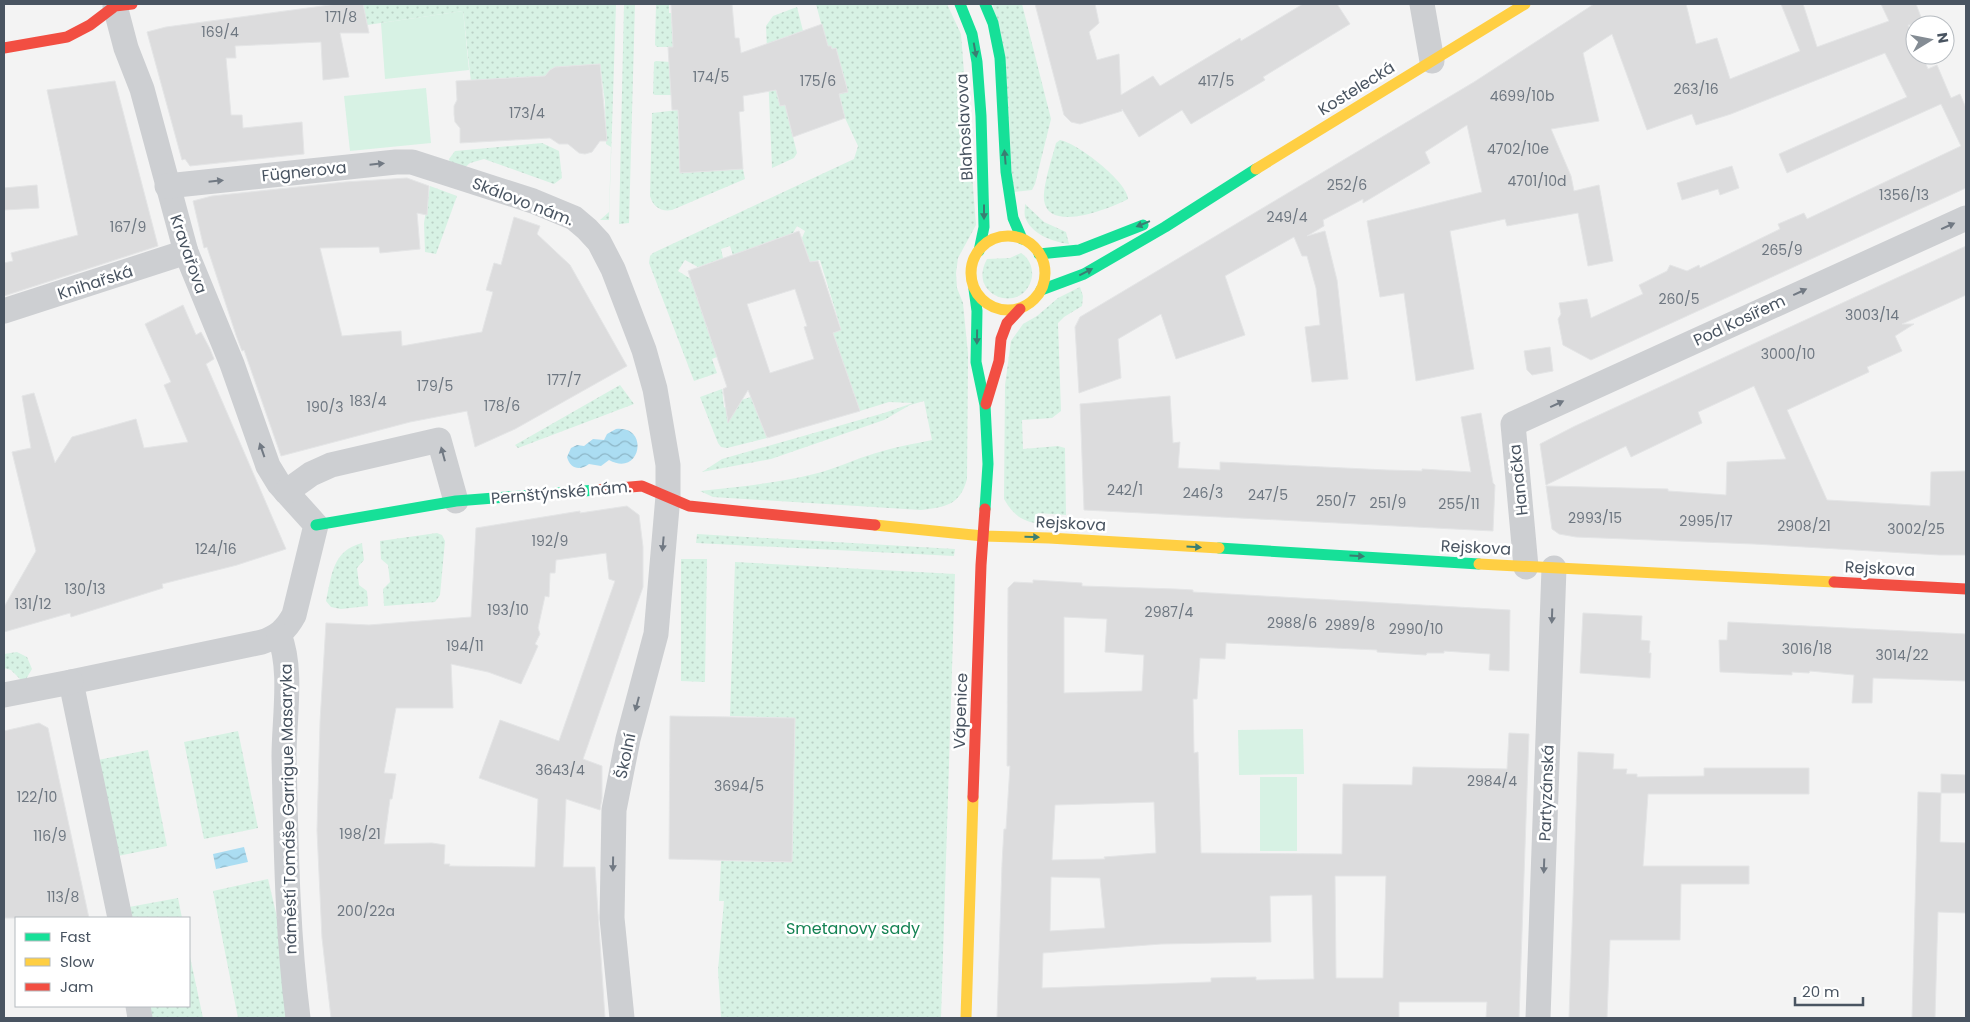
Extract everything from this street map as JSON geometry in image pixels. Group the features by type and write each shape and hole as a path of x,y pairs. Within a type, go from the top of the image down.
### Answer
{"street":[{"name":"Blahoslavova","path":"960,4 972,34 977,71 984,200 984,227 979,251"},
{"path":"985,4 993,23 1000,58 1006,172 1013,218 1022,239"},
{"path":"1422,4 1432,60"},
{"name":"Kostelecká","path":"1041,290 1084,274 1166,227 1205,200 1526,4"},
{"path":"4,48 67,37 90,25 120,5"},
{"name":"Kravařova","path":"120,5 126,48 142,89 186,252 232,364 268,466 286,492"},
{"name":"Fügnerova","path":"167,186 396,162 412,162 441,170"},
{"name":"Skálovo nám.","path":"441,170 533,201 574,218 599,242 612,269 641,342 655,389 668,465 668,496"},
{"name":"Kostelecká","path":"1039,254 1079,250 1205,200"},
{"name":"Pod Kosířem","path":"1513,424 1966,218"},
{"path":"1010,236 1022,239 1032,245 1044,265 1045,277 1041,290 1031,303 1020,309 1008,311 996,308 981,299 974,289 971,278 972,266 979,251 988,242 1010,236"},
{"name":"Knihařská","path":"4,311 186,252"},
{"name":"Vápenice","path":"966,1018 983,536 988,464 986,405 976,362 977,311 974,289"},
{"name":"Vápenice","path":"986,405 999,361 1001,339 1008,323 1020,309"},
{"name":"Hanačka","path":"1513,424 1526,567"},
{"path":"4,695 262,642 279,635 294,615 316,525 286,492 311,474 331,465 439,440 456,501"},
{"name":"Pernštýnské nám.","path":"316,525 456,501 642,486 689,506 983,536"},
{"name":"Školní","path":"622,1018 612,918 614,810 628,739 656,634 668,496"},
{"name":"Rejskova","path":"983,536 1058,538 1526,567 1966,589"},
{"name":"Partyzánská","path":"1538,1018 1554,568"},
{"name":"náměstí Tomáše Garrigue Masaryka","path":"279,635 283,644 286,664 284,754 288,928 298,1018"},
{"path":"71,682 120,917"}],"green space":[{"path":"363,4 616,4 609,220 600,220 609,212 611,147 606,144 605,102 600,64 555,67 550,70 547,76 543,77 471,82 463,11 367,25"},
{"path":"624,4 635,4 629,223 619,224"},
{"path":"656,4 669,4 673,47 657,47 655,45"},
{"path":"816,4 947,4 961,34 976,225 958,258 956,273 957,288 963,303 968,354 967,479 964,488 956,499 938,508 921,510 713,497 700,491 758,484 814,474 883,451 932,440 924,401 910,405 884,420 771,459 702,472 722,459 913,403 889,402 860,411 833,333 841,329 820,260 810,262 802,238 805,231 797,226 793,233 733,255 730,246 721,249 723,258 698,267 685,260 678,271 691,279 717,357 712,359 717,373 694,381 649,263 650,256 653,253 854,159 858,146 845,118 839,94 848,92 836,48 832,49 831,46 827,46"},
{"path":"993,4 1022,4 1051,119 1032,190 1014,192"},
{"path":"797,7 803,31 770,43 773,77 780,106 785,105 797,153 794,158 772,168 766,26 773,16"},
{"path":"463,11 469,70 385,79 381,23"},
{"path":"654,62 671,62 673,95 653,94"},
{"path":"426,88 431,143 350,151 344,96"},
{"path":"678,110 680,173 743,169 745,179 672,210 664,210 655,206 650,196 652,113"},
{"path":"1060,140 1078,148 1100,164 1120,183 1128,199 1108,208 1081,216 1068,217 1056,215 1048,210 1044,200 1045,187 1056,143"},
{"path":"542,143 559,151 562,178 554,184 484,159 470,163 463,169 450,164 449,159 455,151"},
{"path":"430,186 457,196 436,254 425,252 424,223"},
{"path":"1025,204 1044,222 1066,232 1069,244 1043,236 1032,228 1025,217"},
{"path":"1021,253 1030,263 1032,270 1032,277 1027,289 1019,296 1009,298 999,297 990,292 984,283 983,272 987,259 1010,258"},
{"path":"1080,287 1083,296 1082,306 1058,323 1061,411 1052,418 1022,420 1023,449 1058,446 1065,448 1066,515 1038,513 1035,523 1017,515 1004,499 1005,385 1011,341 1023,324 1037,316 1058,298"},
{"path":"620,385 634,404 518,448 515,445"},
{"path":"722,389 724,407 734,412 741,400 751,397 767,438 727,448 721,447 700,397"},
{"path":"437,533 442,535 445,541 440,595 435,602 384,606 383,589 390,582 388,565 381,559 380,541"},
{"path":"697,534 955,549 954,556 696,543"},
{"path":"362,543 364,560 357,568 359,585 367,591 368,606 341,609 331,607 326,601 335,565 345,552"},
{"path":"681,559 707,559 705,682 681,681"},
{"name":"Smetanovy sady","path":"735,562 955,574 941,1018 721,1018 718,970 724,901 719,901 721,861 792,862 795,718 730,716"},
{"path":"17,652 27,657 32,669 26,679 22,681 11,670 4,668 4,654"},
{"path":"1303,729 1304,774 1239,775 1238,730"},
{"path":"238,731 258,828 204,839 184,742"},
{"path":"148,750 167,846 118,856 98,760"},
{"path":"1260,777 1297,777 1297,851 1260,851"},
{"path":"268,879 280,930 289,1018 238,1018 213,891"},
{"path":"178,898 182,917 131,917 129,907"},
{"path":"190,957 203,1018 152,1018 149,1007 190,1007"}],"water":[{"path":"616,429 627,430 634,435 637,442 637,450 634,457 628,462 620,464 609,460 601,466 589,464 582,468 576,468 570,464 567,457 571,448 577,445 584,446 593,439 604,440 607,434"},
{"path":"244,847 248,862 216,869 213,854"}],"building":[{"path":"337,4 363,4 369,33 340,33 349,77 323,80 321,42 235,46 236,58 226,58 231,115 242,115 243,128 302,122 304,154 190,166 185,159 182,160 147,32 166,27"},
{"path":"671,4 732,4 735,38 739,38 741,53 822,24 828,46 831,46 832,49 836,48 848,92 839,94 845,118 793,137 785,105 780,106 776,90 743,96 744,111 739,112 743,169 680,173 678,110 672,110 668,47 673,47"},
{"path":"1035,4 1095,4 1099,23 1089,32 1097,60 1119,54 1121,95 1153,76 1160,86 1240,38 1241,41 1303,4 1337,4 1350,24 1263,77 1265,80 1191,124 1182,110 1139,137 1122,109 1122,111 1080,124 1071,122 1064,115"},
{"path":"1594,4 1686,4 1696,44 1717,38 1730,79 1800,51 1781,4 1803,4 1817,47 1889,21 1881,4 1916,4 1920,15 1905,15 1905,65 1926,65 1928,69 1937,65 1951,98 1960,94 1966,108 1966,188 1591,360 1563,345 1558,319 1561,314 1559,303 1587,299 1591,318 1643,294 1639,285 1667,271 1670,265 1687,271 1699,265 1700,268 1780,229 1778,224 1804,213 1807,219 1961,146 1941,104 1787,173 1779,154 1907,97 1885,53 1731,114 1696,125 1692,114 1647,130 1612,34 1583,53 1599,121 1551,129 1571,176 1574,191 1599,185 1613,261 1588,266 1578,213 1507,226 1505,219 1450,231 1474,369 1416,381 1404,293 1380,297 1367,221 1482,192 1467,125 1425,152 1430,163 1363,203 1363,199 1323,220 1324,226 1307,236 1325,231 1337,280 1348,379 1312,382 1305,327 1320,325 1316,288 1307,256 1302,256 1294,237 1225,276 1245,335 1176,359 1161,314 1118,339 1121,378 1079,393 1075,327 1080,317 1474,82"},
{"path":"600,64 607,141 600,141 592,152 579,153 568,144 559,144 550,138 460,143 460,128 455,122 454,114 454,106 457,100 456,81 545,76 555,67"},
{"path":"115,81 158,246 4,296 4,263 13,261 11,253 78,235 47,90"},
{"path":"1732,166 1739,188 1720,195 1718,189 1682,200 1677,183"},
{"path":"407,178 429,186 427,215 417,213 420,249 380,253 379,247 320,248 342,336 401,331 402,346 482,332 493,292 486,290 494,263 501,265 514,217 540,226 537,234 570,265 627,366 515,429 475,447 467,411 410,422 281,456 244,350 242,351 236,335 207,247 204,248 193,201 212,196 345,182"},
{"path":"37,185 39,208 4,210 4,188"},
{"path":"799,231 810,262 818,261 841,330 833,333 860,411 767,438 748,390 728,423 723,389 727,387 688,271","holes":["795,289 807,326 804,327 814,359 770,373 747,304"]},
{"path":"1966,246 1966,295 1902,324 1914,324 1895,336 1902,351 1867,367 1869,372 1787,410 1827,500 1930,506 1931,472 1966,471 1966,555 1576,537 1559,534 1552,529 1546,486 1668,489 1668,491 1726,495 1727,462 1786,459 1754,386 1698,412 1702,423 1631,457 1626,446 1546,485 1540,444 1575,426"},
{"path":"183,305 196,335 201,332 210,349 214,359 206,364 286,549 237,565 162,584 163,588 71,617 70,613 4,632 4,607 36,551 12,452 31,448 22,396 34,393 55,463 72,437 136,419 144,448 188,442 164,385 171,382 145,324"},
{"path":"1550,347 1553,371 1532,375 1527,370 1524,351"},
{"path":"1170,396 1173,443 1180,442 1178,468 1220,470 1220,462 1471,472 1461,417 1481,413 1493,483 1495,485 1493,531 1084,510 1080,404"},
{"path":"627,506 639,515 643,547 643,587 583,759 602,766 600,810 566,799 563,867 595,867 605,1018 331,1018 322,938 317,830 320,722 326,623 369,625 471,617 476,528 580,511 580,513","holes":["606,553 609,579 615,581 559,741 500,720 479,778 538,799 535,867 449,866 450,864 444,864 445,845 432,843 384,844 390,799 392,799 396,774 384,773 396,708 453,708 451,664 488,672 521,684 538,646 535,644 540,634 538,628 545,596 549,597 550,573 555,573 556,560"]},
{"path":"1033,580 1082,583 1082,586 1193,590 1193,592 1510,610 1509,671 1489,670 1490,654 1444,651 1444,653 1427,653 1426,655 1377,652 1377,650 1226,643 1225,659 1200,658 1197,699 1193,699 1194,753 1198,752 1201,853 1342,854 1343,784 1412,785 1413,767 1507,769 1509,733 1529,734 1519,1018 1486,1018 1487,1002 1399,1002 1399,1018 997,1018 1002,864 1010,766 1007,766 1008,588 1014,582 1033,583","holes":["1064,617 1107,619 1105,652 1144,655 1142,691 1064,693","1154,802 1156,853 1104,857 1105,859 1052,860 1055,805","1335,876 1386,876 1383,978 1336,978","1051,877 1100,878 1105,928 1050,931","1312,895 1314,979 1256,980 1256,977 1211,978 1211,982 1042,988 1043,953 1161,944 1271,942 1270,896"]},
{"path":"1583,613 1642,616 1641,640 1650,641 1650,678 1580,673"},
{"path":"1728,622 1966,634 1966,681 1873,678 1872,703 1852,703 1854,675 1810,671 1809,673 1792,672 1792,675 1720,672 1719,640 1727,640"},
{"path":"670,716 795,718 792,862 669,859"},
{"path":"39,723 48,728 89,917 4,918 4,731"},
{"path":"1578,752 1614,754 1613,769 1627,769 1626,774 1637,774 1637,777 1704,776 1704,768 1809,768 1809,794 1648,794 1643,866 1749,866 1749,884 1681,884 1680,940 1610,940 1607,1018 1569,1018"},
{"path":"1941,774 1966,775 1966,793 1941,793"},
{"path":"1918,792 1941,793 1940,842 1966,843 1966,913 1938,912 1935,1018 1912,1018"}],"traffic: fast":[{"path":"960,4 972,34 977,62 981,116 984,227 979,251"},
{"path":"985,4 993,23 1000,58 1006,172 1013,218 1022,239"},
{"path":"1041,290 1084,274 1165,227 1256,169"},
{"path":"1039,254 1079,250 1143,225"},
{"path":"974,289 977,311 976,362 985,405 988,464 985,509"},
{"path":"316,525 456,501 596,490"},
{"path":"1219,548 1479,564"}],"traffic: slow":[{"path":"1256,169 1525,4"},
{"path":"1008,236 1029,242 1039,252 1045,273 1039,294 1029,304 1008,310 987,304 977,294 971,273 977,252 987,242 1008,236"},
{"path":"875,525 983,536 1219,548"},
{"path":"1479,564 1834,582"},
{"path":"966,1018 973,797"}],"traffic: jam":[{"path":"4,48 67,37 90,25 115,6 132,4"},
{"path":"986,404 999,361 1001,339 1007,323 1020,309"},
{"path":"596,490 642,486 689,506 875,525"},
{"path":"973,797 981,565 985,509"},
{"path":"1834,582 1966,589"}]}
